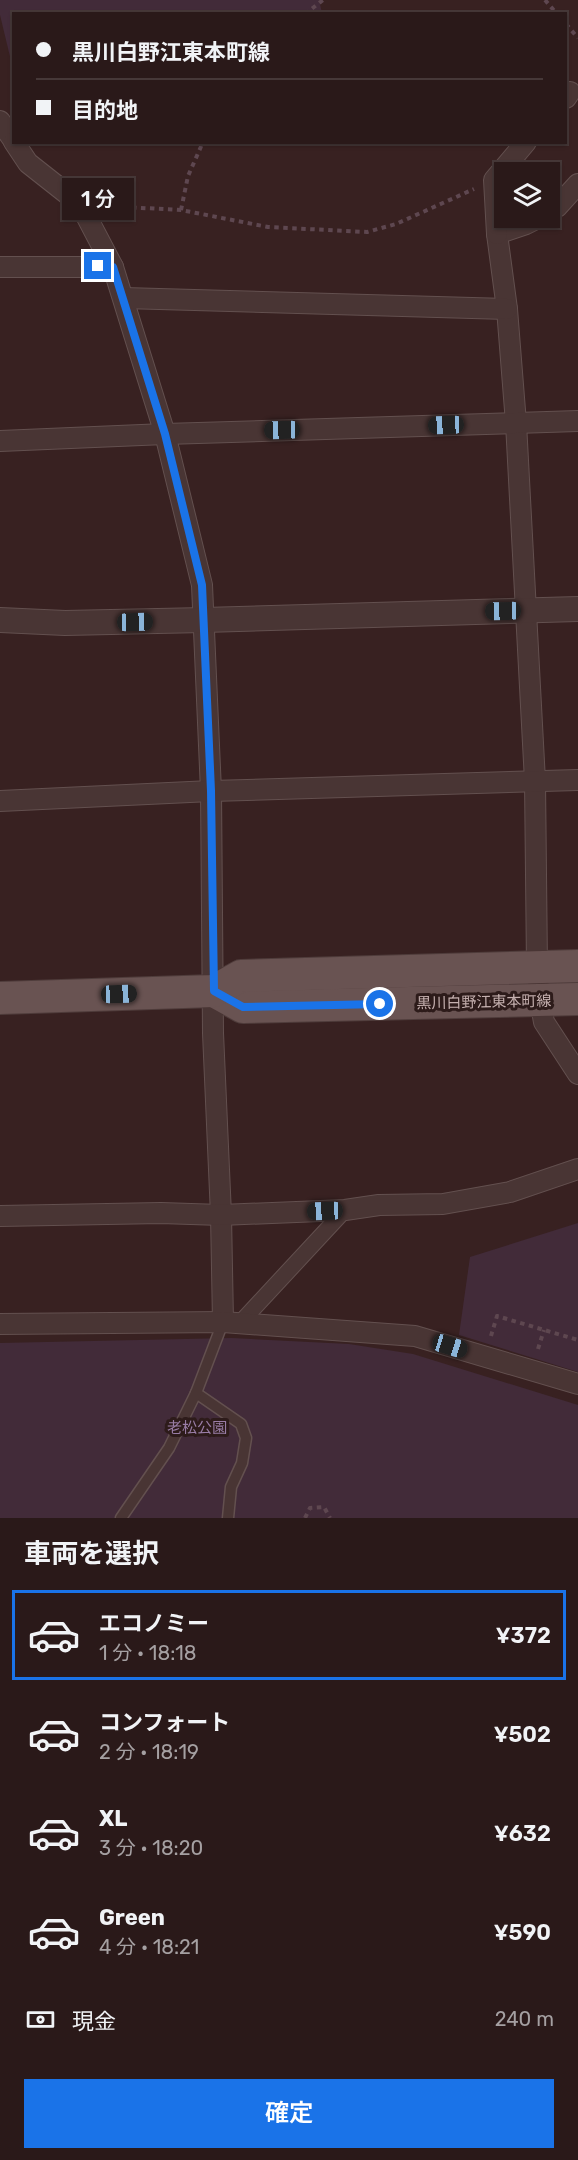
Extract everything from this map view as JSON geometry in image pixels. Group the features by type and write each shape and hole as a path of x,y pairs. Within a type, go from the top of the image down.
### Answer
{"main road":[{"path":"0,998 214,991 241,976 578,966"},
{"name":"黒川白野江東本町線","path":"214,991 243,1007 578,999"}],"street":[{"path":"0,121 12,139"},
{"path":"15,144 28,163 80,204 113,267 165,434 202,585 211,791 213,1033 221,1215 231,1322"},
{"path":"509,162 524,144"},
{"path":"560,204 578,184"},
{"path":"497,228 507,309 516,423 535,781 537,967 540,1000 544,1022 578,1074"},
{"path":"497,234 514,228"},
{"path":"0,267 113,267"},
{"path":"124,298 507,309"},
{"path":"0,441 578,421"},
{"path":"0,620 65,623 578,609"},
{"path":"0,801 211,791 578,780"},
{"path":"0,1216 161,1213 221,1215 345,1210 379,1205 442,1204 510,1192 578,1169"},
{"path":"231,1322 345,1210"},
{"path":"0,1324 231,1322 415,1336 578,1384"}],"lane":[{"path":"120,1518 169,1448 231,1322"},
{"path":"196,1393 242,1424 246,1438 242,1463 231,1486 228,1518"}],"path":[{"path":"308,12 323,0"},
{"path":"545,0 554,12"},
{"path":"567,25 578,39"},
{"path":"181,210 188,176 202,144"},
{"path":"80,204 181,210 268,227 368,232 396,224 494,180"},
{"path":"485,1356 497,1316 578,1340"},
{"path":"305,1518 310,1508 324,1507 330,1518"}],"green space":[{"path":"0,0 319,0 322,12 12,12 12,65 0,15"},
{"path":"578,1223 578,1372 459,1335 470,1257"},
{"name":"老松公園","path":"232,1338 349,1344 413,1354 578,1405 578,1518 0,1518 0,1343"}],"route":[{"path":"98,266 113,267 124,298 165,434 202,585 211,791 214,991 243,1007 380,1004"}]}
